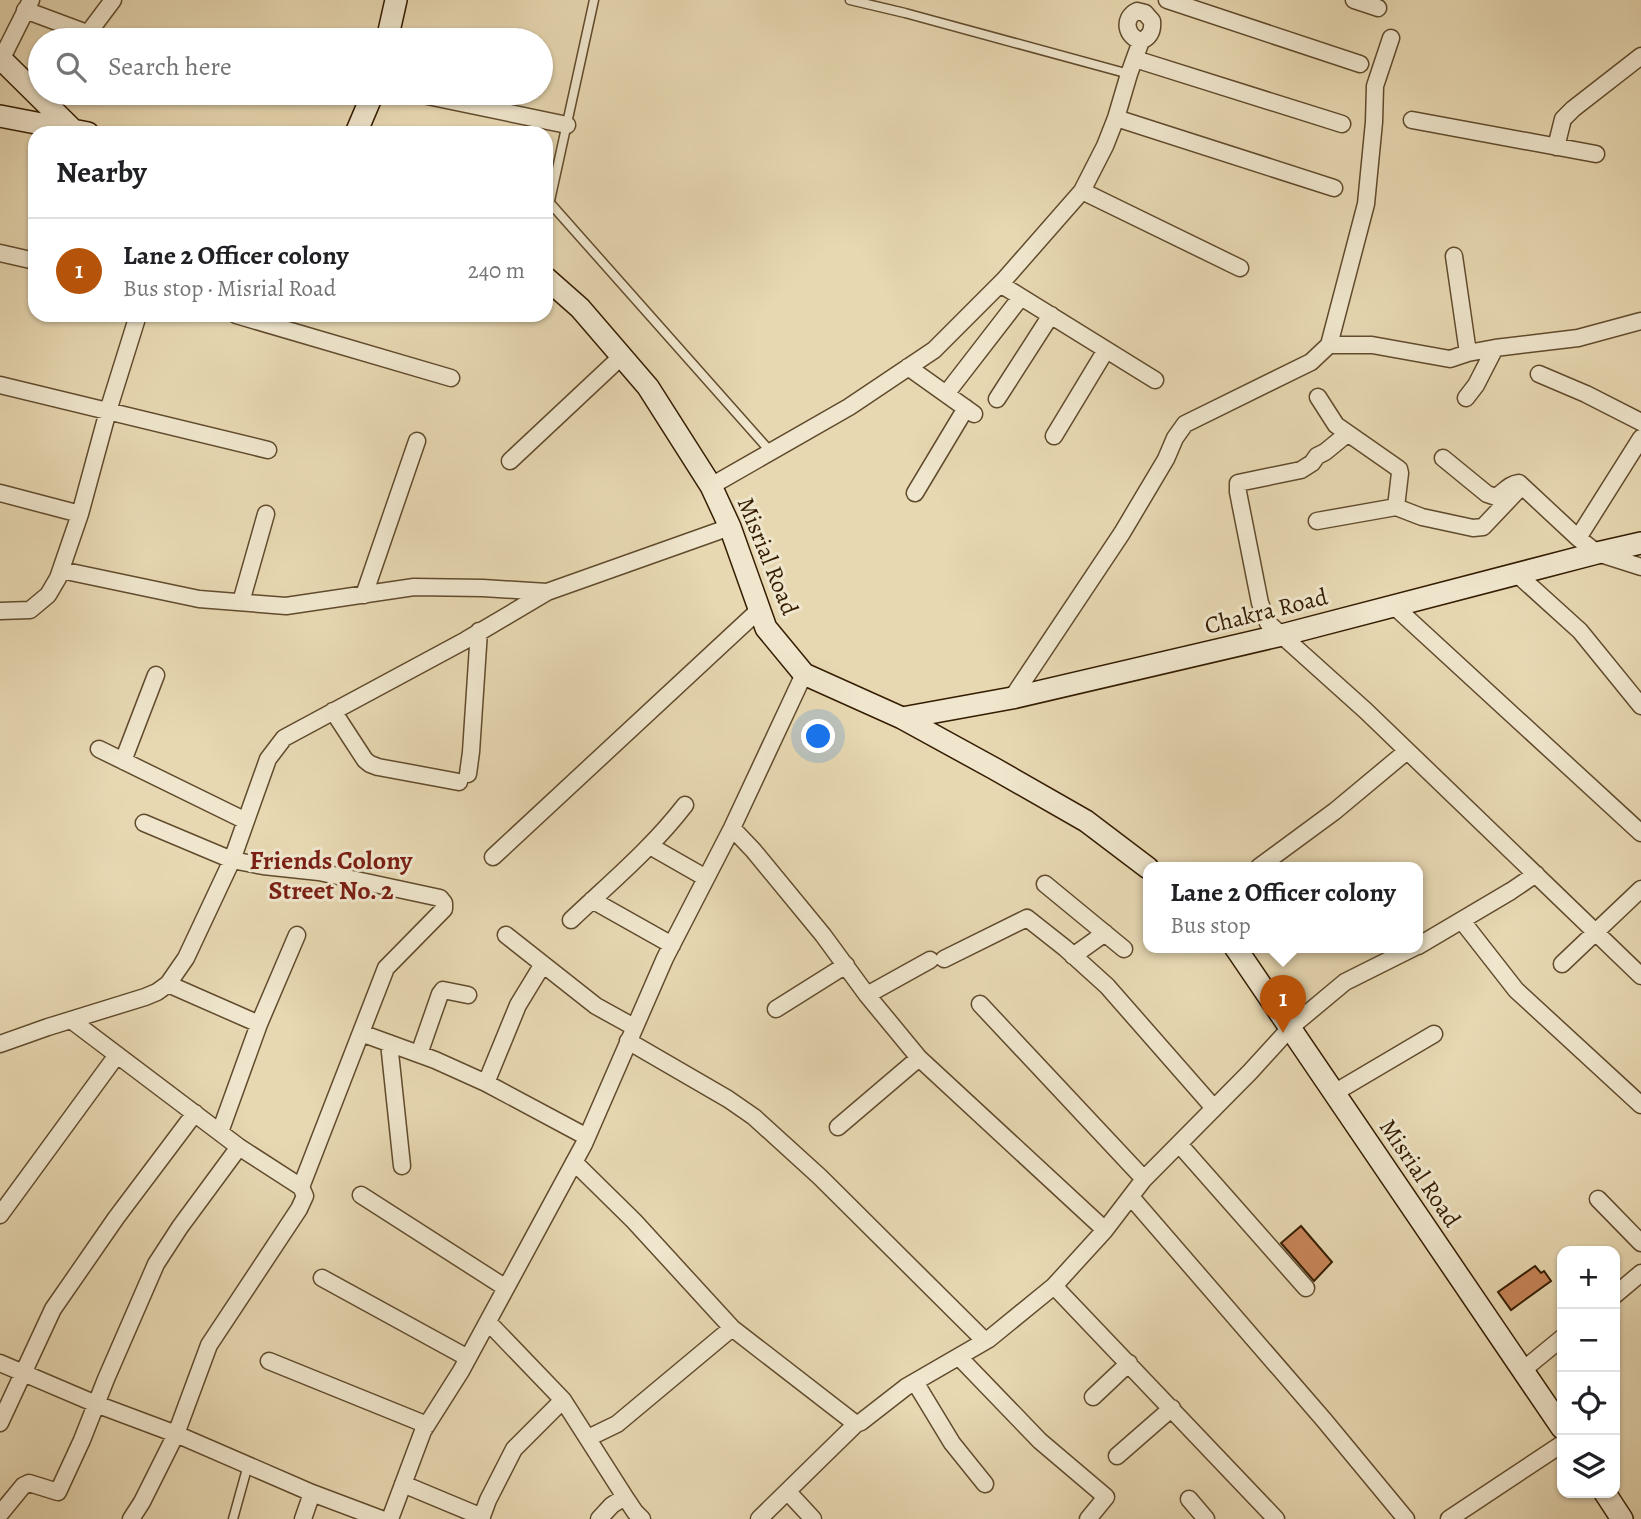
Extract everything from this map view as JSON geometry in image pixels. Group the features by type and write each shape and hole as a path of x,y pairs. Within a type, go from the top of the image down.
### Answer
{"main road":[{"path":"390,28 396,0"},
{"path":"1,59 28,84"},
{"path":"51,105 75,126"},
{"path":"359,126 368,105"},
{"path":"0,116 53,126"},
{"name":"Misrial Road","path":"553,284 580,308 648,387 711,486 730,527 766,628 804,674 902,718 995,768 1086,821 1143,864"},
{"name":"Chakra Road","path":"902,718 1012,698 1282,635 1597,552 1641,543"},
{"name":"Misrial Road","path":"1239,953 1557,1421"},
{"path":"1608,1498 1622,1519"}],"street":[{"path":"92,28 113,0"},
{"path":"1142,9 1153,27 1146,39 1135,40 1129,34 1129,17 1133,13 1142,9 1164,0 1360,64"},
{"path":"1354,0 1378,8"},
{"path":"1,59 28,5 76,28"},
{"path":"1012,698 1122,533 1185,424 1311,362 1329,345 1366,204 1375,86 1391,38"},
{"path":"711,486 849,407 933,350 1000,284 1082,191 1105,146 1141,41"},
{"path":"1556,147 1563,119 1573,108 1641,55"},
{"path":"1132,67 1342,124"},
{"path":"471,105 567,125"},
{"path":"1116,118 1335,188"},
{"path":"1412,120 1596,154"},
{"path":"1082,191 1240,268"},
{"path":"0,253 28,259"},
{"path":"1454,256 1468,353"},
{"path":"1000,284 1155,380"},
{"path":"946,394 1021,297"},
{"path":"997,399 1051,315"},
{"path":"1329,345 1372,345 1450,359 1495,348 1578,338 1641,321"},
{"path":"0,611 30,610 48,595 58,578 80,514 136,322"},
{"path":"260,322 451,378"},
{"path":"1466,398 1476,385 1495,348"},
{"path":"1054,436 1106,350"},
{"path":"510,461 622,356"},
{"path":"908,367 970,411 915,493"},
{"path":"1539,374 1641,422"},
{"path":"0,385 268,450"},
{"path":"1318,397 1336,425 1399,469 1396,507"},
{"path":"1348,434 1301,470 1238,483 1260,603 1268,623 1366,711 1641,976"},
{"path":"1578,538 1641,438"},
{"path":"364,595 417,441"},
{"path":"1443,458 1487,494 1496,497 1512,484 1523,485 1578,538 1597,552 1641,567"},
{"path":"1317,521 1396,507 1422,517 1473,528 1483,527 1523,485"},
{"path":"0,493 80,514"},
{"path":"241,602 266,514"},
{"path":"0,1044 145,997 168,984 186,958 232,860 268,759 284,738 547,592 730,527"},
{"path":"61,569 199,599 286,606 414,587 547,592"},
{"path":"1517,574 1580,631 1641,706"},
{"path":"1394,606 1641,833"},
{"path":"493,857 760,610"},
{"path":"333,711 370,764 463,778 471,752 479,631"},
{"path":"390,1519 422,1432 468,1358 587,1137 672,944 732,828 804,674"},
{"path":"122,761 156,675"},
{"path":"99,749 246,821"},
{"path":"1266,862 1335,811 1407,751"},
{"path":"571,920 650,846 685,805"},
{"path":"144,823 232,860 318,872 440,898 444,903 444,909 387,968 301,1187"},
{"path":"732,828 753,850 919,1058 1105,1230"},
{"path":"650,846 706,878"},
{"path":"1423,944 1536,874"},
{"path":"1045,884 1124,949"},
{"path":"1562,964 1641,889"},
{"path":"592,900 672,944"},
{"path":"867,995 1027,918 1107,986 1214,1108"},
{"path":"1462,921 1516,990 1641,1105"},
{"path":"1073,956 1105,933"},
{"path":"220,1132 259,1024 297,935"},
{"path":"506,935 631,1034 754,1116 820,1177 985,1341"},
{"path":"760,1519 856,1424 915,1382 985,1341 1054,1286 1105,1230 1144,1179 1291,1027 1345,982 1405,953"},
{"path":"486,1083 518,1005 543,964"},
{"path":"776,1009 846,965"},
{"path":"168,984 259,1024"},
{"path":"419,1054 443,990 468,995"},
{"path":"980,1004 1144,1179"},
{"path":"71,1020 239,1147 301,1187 304,1196 299,1209 209,1345 176,1434 131,1519"},
{"path":"362,1032 486,1083 587,1137"},
{"path":"1334,1093 1434,1034"},
{"path":"389,1043 402,1166"},
{"path":"0,1215 117,1055"},
{"path":"838,1127 919,1058"},
{"path":"0,1423 53,1309 116,1218 195,1113"},
{"path":"1179,1144 1306,1288"},
{"path":"0,1514 23,1486 29,1483 58,1492 156,1264 239,1147"},
{"path":"574,1162 634,1221 732,1328 856,1424"},
{"path":"360,1195 506,1288"},
{"path":"1131,1197 1406,1519"},
{"path":"1598,1199 1641,1243"},
{"path":"1620,1291 1641,1273"},
{"path":"322,1279 468,1358"},
{"path":"1054,1286 1276,1519"},
{"path":"488,1322 563,1400 642,1519"},
{"path":"588,1438 617,1424 732,1328"},
{"path":"1523,1370 1557,1342"},
{"path":"959,1357 1040,1441 1106,1497 1088,1519"},
{"path":"269,1361 427,1424"},
{"path":"0,1363 381,1519"},
{"path":"1093,1397 1129,1363"},
{"path":"915,1382 952,1444 985,1484"},
{"path":"402,1485 481,1518 514,1449 563,1400"},
{"path":"1117,1456 1172,1408"},
{"path":"1448,1519 1557,1447"},
{"path":"788,1492 813,1519"},
{"path":"303,1519 312,1493"},
{"path":"599,1519 612,1505 625,1497"},
{"path":"1189,1499 1206,1519"}],"lane":[{"path":"553,189 594,0"},
{"path":"850,0 1132,67"},
{"path":"553,206 771,452"},
{"path":"233,1519 248,1465"}],"building":[{"path":"1301,1226 1332,1262 1314,1281 1281,1243"},
{"path":"1535,1266 1541,1273 1544,1271 1551,1281 1511,1310 1498,1292"}],"place":[{"name":"Lane 2 Officer colony","path":"1283,1033"}],"district":[{"name":"Friends Colony Street No. 2","path":"331,875"}]}
